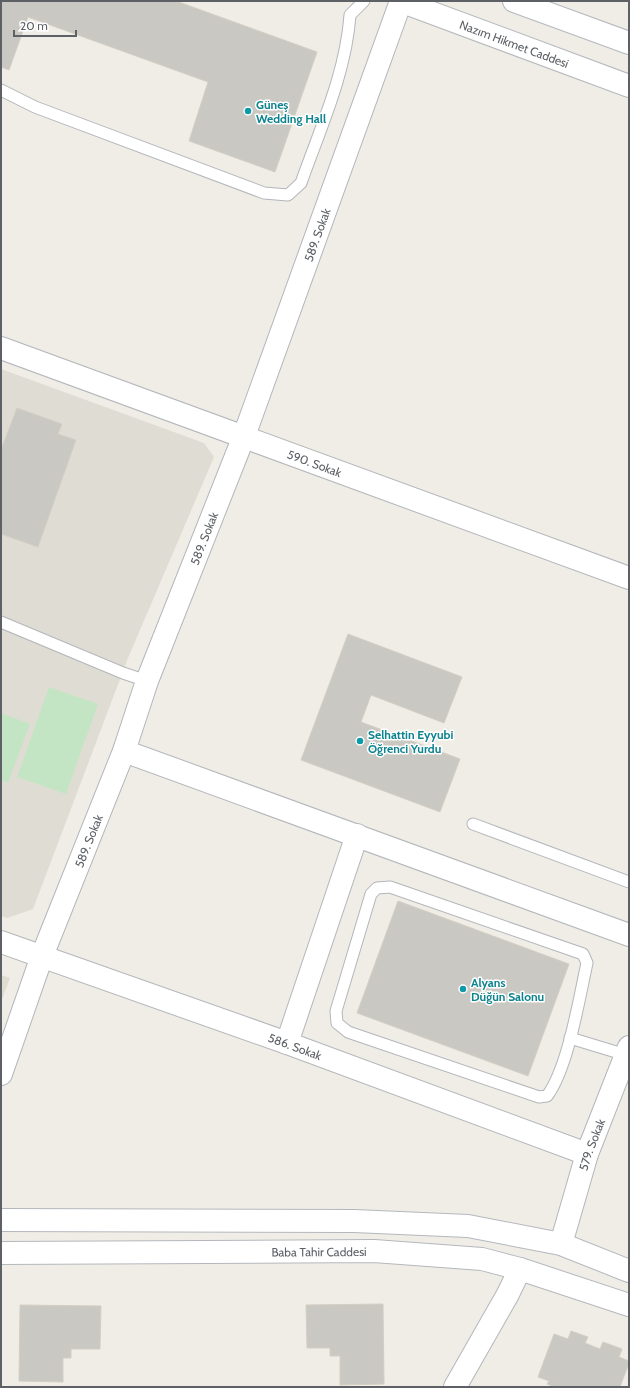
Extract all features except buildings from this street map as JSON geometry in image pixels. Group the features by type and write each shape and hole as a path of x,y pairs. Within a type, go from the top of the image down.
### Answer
{"street":[{"name":"Nazım Hikmet Caddesi","path":"400,1 629,86"},
{"name":"589. Sokak","path":"1,1074 42,956 124,751 147,681 244,436 400,1"},
{"path":"514,1 629,43"},
{"name":"590. Sokak","path":"1,348 629,578"},
{"path":"124,751 629,935"},
{"path":"287,1043 357,835"},
{"name":"586. Sokak","path":"1,942 287,1043 587,1154"},
{"name":"579. Sokak","path":"561,1244 587,1154 628,1051"},
{"path":"1,1220 362,1221 468,1226 561,1244 629,1271"},
{"name":"Baba Tahir Caddesi","path":"1,1253 374,1251 482,1259 520,1269 629,1305"},
{"path":"455,1387 508,1294 520,1269"}],"lane":[{"path":"1,90 35,107 264,193 288,195 301,183 338,79 348,39 350,15 364,1"},
{"path":"1,622 123,673 147,681"},
{"path":"473,824 629,882"},
{"path":"390,887 583,954 587,963 570,1038 553,1088 547,1096 539,1097 348,1032 337,1023 336,1011 371,894 377,888 390,887"},
{"path":"570,1038 628,1051"}],"shaded area":[{"path":"1,369 204,443 214,457 128,658 33,909 7,918 1,916"},
{"path":"1,975 10,978 1,1002"}],"green space":[{"path":"49,687 98,704 66,794 17,777"},
{"path":"1,713 30,724 8,783 1,780"}],"place":[{"name":"Güneş Wedding Hall","path":"248,111"},
{"name":"Selhattin Eyyubi Öğrenci Yurdu","path":"360,741"},
{"name":"Alyans Düğün Salonu","path":"463,989"}]}
